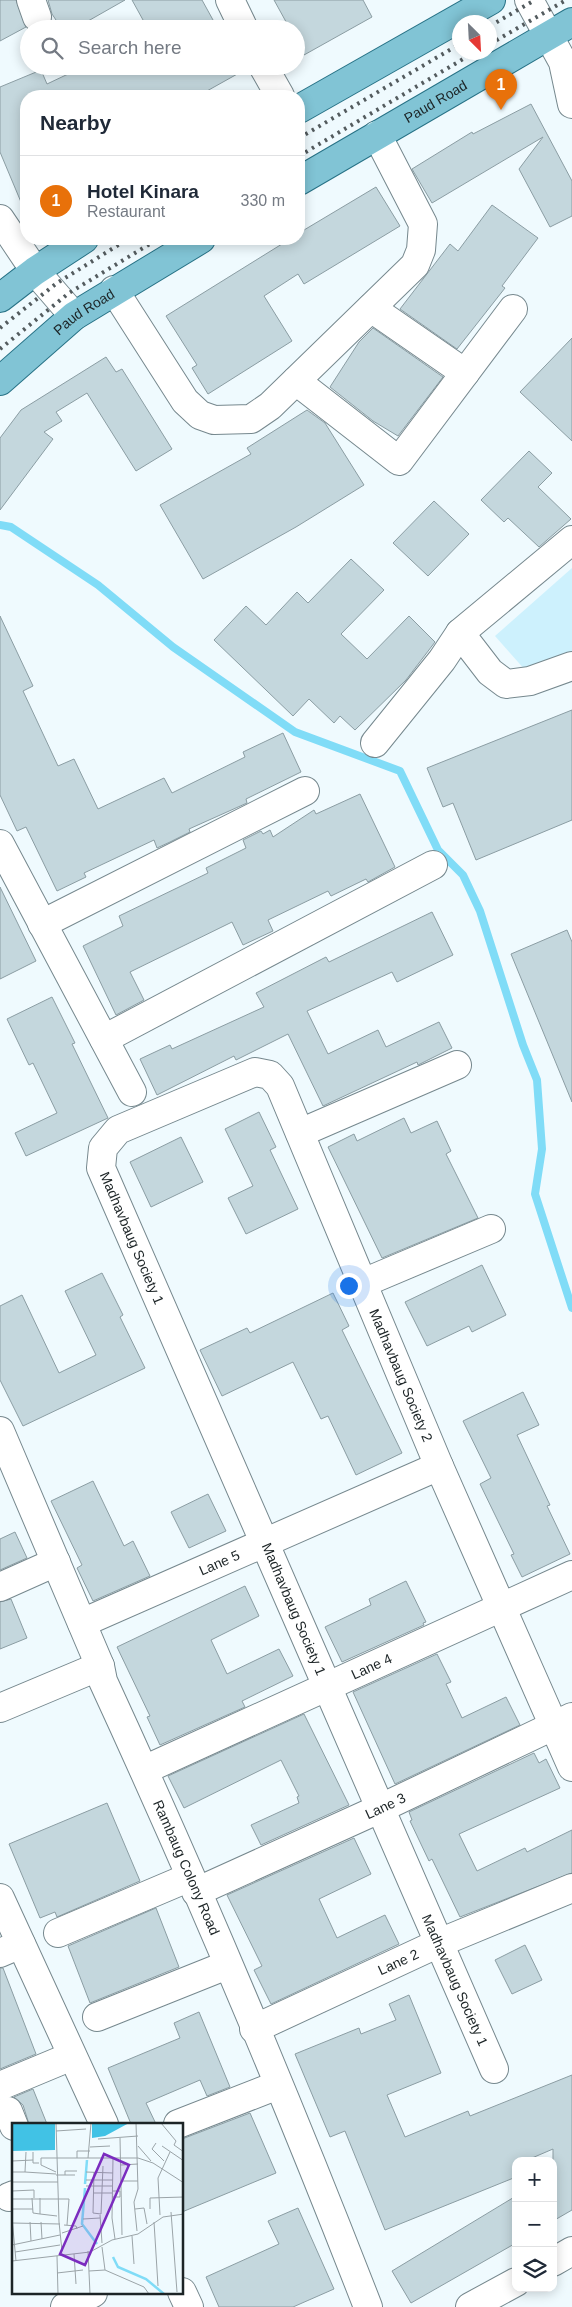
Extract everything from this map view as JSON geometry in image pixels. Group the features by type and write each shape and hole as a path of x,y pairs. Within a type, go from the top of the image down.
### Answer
{"main road":[{"path":"305,106 491,0"},
{"name":"Paud Road","path":"305,177 572,22"},
{"path":"0,298 35,270 75,245"},
{"name":"Paud Road","path":"0,381 74,316 191,245"}],"street":[{"path":"230,0 240,20"},
{"path":"529,0 568,65 572,104"},
{"path":"268,75 277,90"},
{"path":"114,290 185,401 200,415 214,420 251,419 270,406 415,265 422,250 423,224 377,135"},
{"path":"0,219 35,270 74,316"},
{"path":"371,308 465,373"},
{"path":"296,381 399,461 513,309"},
{"path":"375,743 442,660 460,633 572,540"},
{"path":"460,633 490,672 506,684 530,680 572,666"},
{"path":"42,924 305,791"},
{"path":"0,844 132,1092"},
{"path":"104,1039 433,864"},
{"path":"300,1133 457,1065"},
{"name":"Madhavbaug Society 2","path":"102,1148 118,1130 255,1072 264,1072 276,1080 439,1466 501,1607 562,1721 572,1767"},
{"name":"Madhavbaug Society 1","path":"102,1148 101,1168 494,2069"},
{"path":"363,1284 492,1229"},
{"name":"Rambaug Colony Road","path":"0,1431 100,1666 103,1681 144,1770 311,2160 368,2307"},
{"name":"Lane 5","path":"82,1623 439,1466"},
{"path":"0,1587 56,1562"},
{"name":"Lane 4","path":"144,1770 572,1575"},
{"path":"0,1708 100,1666"},
{"name":"Lane 3","path":"58,1933 193,1885 379,1809 562,1721"},
{"name":"Lane 2","path":"254,2029 439,1943 572,1888"},
{"path":"0,1898 11,1948 72,2056 104,2123"},
{"path":"97,2017 227,1965"},
{"path":"7,2107 72,2056"},
{"path":"181,2123 278,2085"},
{"path":"557,2260 572,2252"},
{"path":"470,2307 512,2284"},
{"path":"64,2307 91,2294"},
{"path":"183,2294 189,2307"}],"shaded area":[{"path":"572,568 572,653 526,671 495,636"}],"building":[{"path":"0,0 16,0 23,20 20,20 20,30 0,41"},
{"path":"48,0 125,0 90,20 56,20"},
{"path":"132,0 202,0 213,20 143,20"},
{"path":"274,0 363,0 372,17 305,54 305,20 285,20"},
{"path":"29,75 43,75 47,84 66,75 236,75 209,90 20,90 20,200 0,152 0,87"},
{"path":"531,104 572,181 572,216 550,227 519,169 543,137 432,203 412,169 472,132 473,134"},
{"path":"376,187 400,226 304,284 298,274 264,296 292,341 208,394 192,368 197,365 166,316 280,245 305,245 305,229"},
{"path":"492,205 538,238 502,286 505,288 457,349 400,309 450,244 458,251"},
{"path":"373,328 443,377 398,436 373,421 330,387 359,342"},
{"path":"572,338 572,441 520,392"},
{"path":"106,357 116,372 122,369 172,449 136,471 87,393 56,412 62,421 44,432 53,439 0,510 0,438 21,410"},
{"path":"307,410 325,423 364,485 296,527 203,579 160,505 251,454 247,448"},
{"path":"529,451 552,473 538,487 571,519 539,547 508,518 504,522 481,500"},
{"path":"434,501 469,534 428,576 393,543"},
{"path":"351,559 384,590 341,634 367,659 409,616 435,642 406,680 355,730 340,716 334,723 309,699 293,716 214,640 246,606 266,625 297,592 308,603"},
{"path":"0,616 33,686 23,691 58,766 74,759 98,809 164,778 172,793 245,757 243,752 283,733 301,772 246,799 247,803 189,829 190,832 170,842 157,848 154,840 84,873 86,877 57,891 26,827 17,831 0,795"},
{"path":"572,710 572,820 476,860 453,803 443,807 427,768"},
{"path":"360,794 395,867 368,882 366,879 331,896 328,891 268,920 273,931 243,945 232,922 130,972 144,1000 116,1015 83,946 123,926 119,916 208,873 206,868 246,848 243,840 261,831 263,834 270,830 273,837 314,810 316,814"},
{"path":"0,887 36,961 0,979"},
{"path":"432,912 453,955 397,982 392,972 307,1011 328,1054 378,1030 386,1047 439,1022 452,1048 418,1065 417,1062 323,1106 288,1034 236,1060 234,1056 157,1095 140,1059 170,1045 172,1049 264,1007 256,993 326,957 329,962"},
{"path":"567,930 572,942 572,1102 511,954"},
{"path":"52,997 75,1043 72,1044 108,1118 26,1156 15,1133 57,1113 33,1063 29,1065 7,1019"},
{"path":"259,1112 276,1147 270,1150 298,1209 246,1234 228,1198 253,1186 225,1129"},
{"path":"404,1118 411,1133 437,1121 451,1151 446,1154 478,1218 382,1258 328,1147 354,1134 357,1141"},
{"path":"181,1137 203,1182 151,1207 130,1162"},
{"path":"482,1265 506,1315 472,1332 469,1326 427,1346 405,1302"},
{"path":"102,1273 123,1315 120,1317 145,1368 23,1426 0,1380 0,1306 22,1295 59,1373 96,1355 65,1291"},
{"path":"333,1293 349,1326 342,1330 402,1453 356,1475 328,1416 321,1419 293,1362 222,1396 200,1350 247,1328 250,1333"},
{"path":"523,1392 539,1425 517,1435 550,1505 547,1506 570,1554 522,1577 511,1555 514,1554 480,1484 491,1478 463,1421"},
{"path":"93,1481 124,1546 133,1541 150,1576 93,1601 77,1568 82,1565 51,1501"},
{"path":"208,1494 226,1531 189,1548 171,1512"},
{"path":"15,1532 27,1558 0,1570 0,1539"},
{"path":"406,1581 426,1622 423,1623 424,1625 342,1662 325,1627 371,1605 369,1599"},
{"path":"245,1586 259,1616 211,1640 227,1674 279,1649 293,1676 242,1701 245,1707 160,1745 147,1717 150,1716 117,1647"},
{"path":"11,1599 27,1638 0,1649 0,1602"},
{"path":"437,1654 451,1682 446,1684 462,1718 506,1697 520,1725 395,1784 353,1692"},
{"path":"304,1714 349,1805 261,1845 251,1825 299,1803 297,1797 299,1796 281,1760 184,1808 168,1776"},
{"path":"534,1753 539,1763 546,1759 560,1788 459,1834 477,1871 525,1848 527,1852 572,1830 572,1873 460,1917 432,1859 429,1861 410,1821 412,1820 409,1812"},
{"path":"107,1803 140,1881 57,1917 55,1912 40,1918 9,1844"},
{"path":"354,1838 371,1874 319,1899 337,1938 385,1915 399,1944 271,2004 254,1970 262,1966 227,1895"},
{"path":"156,1908 179,1967 90,2003 68,1946"},
{"path":"525,1945 542,1980 512,1994 495,1960"},
{"path":"0,1968 3,1968 36,2054 0,2069"},
{"path":"409,1995 441,2073 387,2095 405,2137 468,2111 470,2116 572,2075 572,2210 557,2219 557,2157 553,2157 553,2149 534,2157 512,2157 512,2179 385,2230 345,2131 330,2137 295,2054 359,2028 361,2034 396,2020 389,2004"},
{"path":"199,2012 230,2087 207,2096 200,2080 146,2103 156,2123 131,2123 108,2068 180,2038 174,2023"},
{"path":"33,2089 47,2123 29,2123 23,2105 14,2097"},
{"path":"250,2113 276,2173 184,2211 184,2138"},
{"path":"512,2198 512,2245 411,2303 392,2271"},
{"path":"298,2208 334,2289 293,2307 219,2307 206,2277 279,2244 268,2221"}],"waterway":[{"path":"0,525 11,527 98,585 173,647 295,732 400,771 438,850 463,875 480,911 523,1045 537,1080 542,1149 535,1194 572,1308"}],"railway":[{"path":"497,22 535,0"},
{"path":"497,40 566,0"},
{"path":"305,134 452,49"},
{"path":"305,152 461,60"},
{"path":"0,328 57,283 118,245"},
{"path":"0,349 69,293 148,245"}],"place":[{"name":"Hotel Kinara","path":"501,110"}]}
